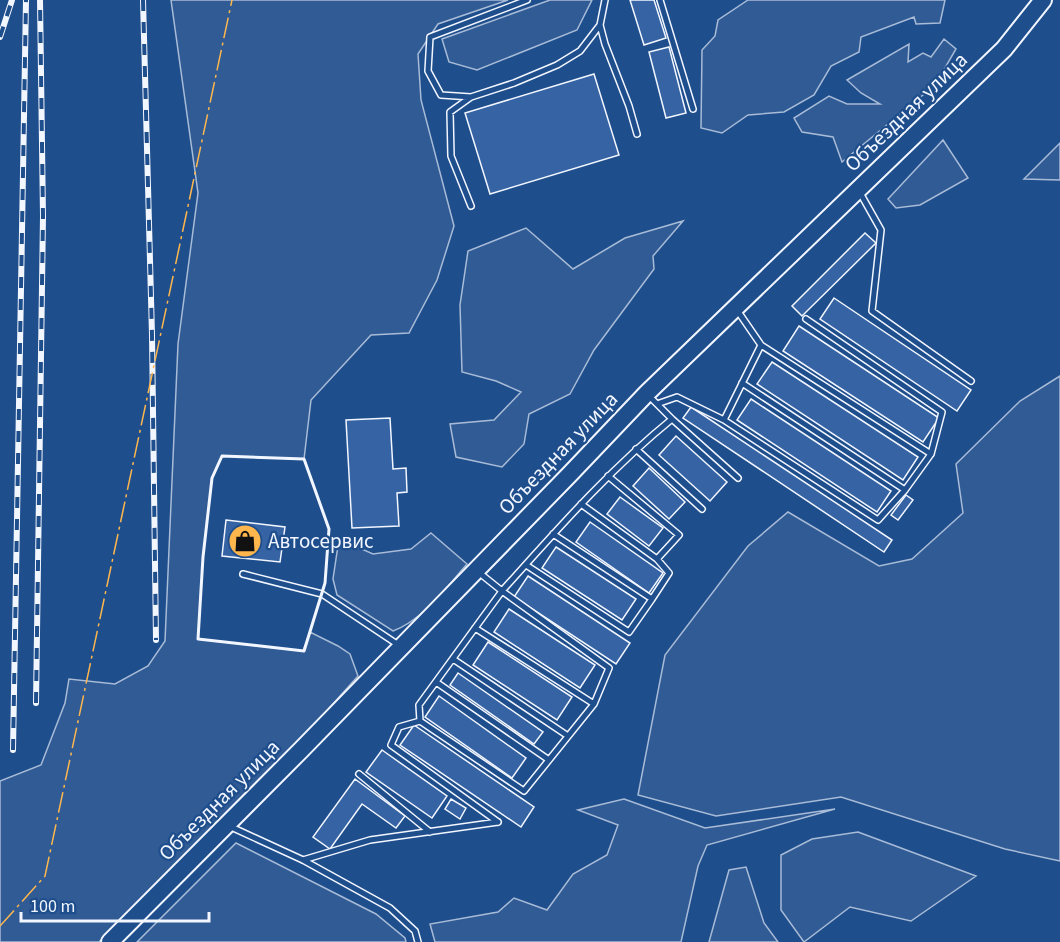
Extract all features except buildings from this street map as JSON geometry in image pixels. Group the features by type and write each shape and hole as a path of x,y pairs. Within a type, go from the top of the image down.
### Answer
{"main road":[{"name":"Объездная улица","path":"110,942 476,570 652,398 734,307 1004,49 1043,0"}],"lane":[{"path":"471,97 441,95 428,71 430,37 527,0"},
{"path":"605,0 600,25 637,134"},
{"path":"660,0 693,109"},
{"path":"471,206 451,156 450,112 471,97 514,83 557,65 580,51 600,25"},
{"path":"858,188 880,230 872,311 971,381"},
{"path":"734,307 761,345 931,454"},
{"path":"652,398 677,397 724,420 878,520 905,490 931,454 942,412 806,319"},
{"path":"724,420 761,345"},
{"path":"742,383 905,490"},
{"path":"652,398 738,478"},
{"path":"420,721 419,705 502,591 608,476 672,419"},
{"path":"636,449 702,509"},
{"path":"608,476 679,535 657,559"},
{"path":"526,565 629,632 669,573 657,559 581,504"},
{"path":"554,534 652,599"},
{"path":"303,860 370,840 498,822 391,745 399,727 420,721 524,791 594,704 609,669 476,570"},
{"path":"243,574 322,594 352,616 401,646"},
{"path":"475,628 594,704"},
{"path":"453,659 568,736"},
{"path":"436,682 549,760"},
{"path":"359,774 430,832"},
{"path":"226,825 303,860 390,908 415,932 418,942"}],"shaded area":[{"path":"171,0 508,0 438,24 418,54 421,100 454,226 437,280 409,333 371,335 311,400 304,459 222,456 212,479 203,557 198,639 303,651 310,632 350,654 358,676 289,753 99,942 0,942 0,781 41,765 65,703 69,679 115,684 148,666 165,641 178,344 198,193"},
{"path":"550,0 592,0 577,30 477,70 449,62 442,39"},
{"path":"748,0 945,0 940,23 916,24 914,17 861,37 859,52 831,66 814,95 784,112 748,115 722,133 701,128 702,50 715,36 718,20"},
{"path":"944,39 956,49 935,85 842,162 833,137 802,132 794,118 829,96 847,104 880,104 861,93 847,80 909,44 908,62 923,53 931,57"},
{"path":"943,140 968,178 920,205 896,208 888,199"},
{"path":"1060,143 1060,180 1024,179"},
{"path":"683,221 653,256 654,269 594,350 570,394 529,414 524,444 502,467 456,457 450,424 494,420 521,392 496,381 462,372 460,305 468,251 526,228 573,269 625,238"},
{"path":"1060,376 1060,861 1005,849 841,797 716,816 638,795 665,655 748,546 788,512 879,566 912,559 963,513 956,464 1020,401"},
{"path":"431,533 467,564 415,619 393,631 337,595 333,579 339,539 373,554 411,549"},
{"path":"624,799 705,828 835,809 707,845 698,866 681,942 435,942 430,924 498,912 514,898 547,910 573,874 607,855 618,825 578,810"},
{"path":"858,832 976,876 911,921 850,907 804,942 781,910 781,855 812,839"},
{"path":"236,843 376,914 405,938 406,942 137,942"},
{"path":"746,867 764,923 778,942 709,942 729,870"}],"railway":[{"path":"0,37 12,0"},
{"path":"13,750 26,0"},
{"path":"36,703 43,216 40,0"},
{"path":"143,0 152,335 156,640"}],"wall":[{"path":"222,456 304,459 329,529 325,583 304,651 198,639 203,557 212,478 222,456"}],"power":[{"path":"0,926 45,876 232,0"}],"place":[{"name":"Автосервис","path":"245,541"}]}
